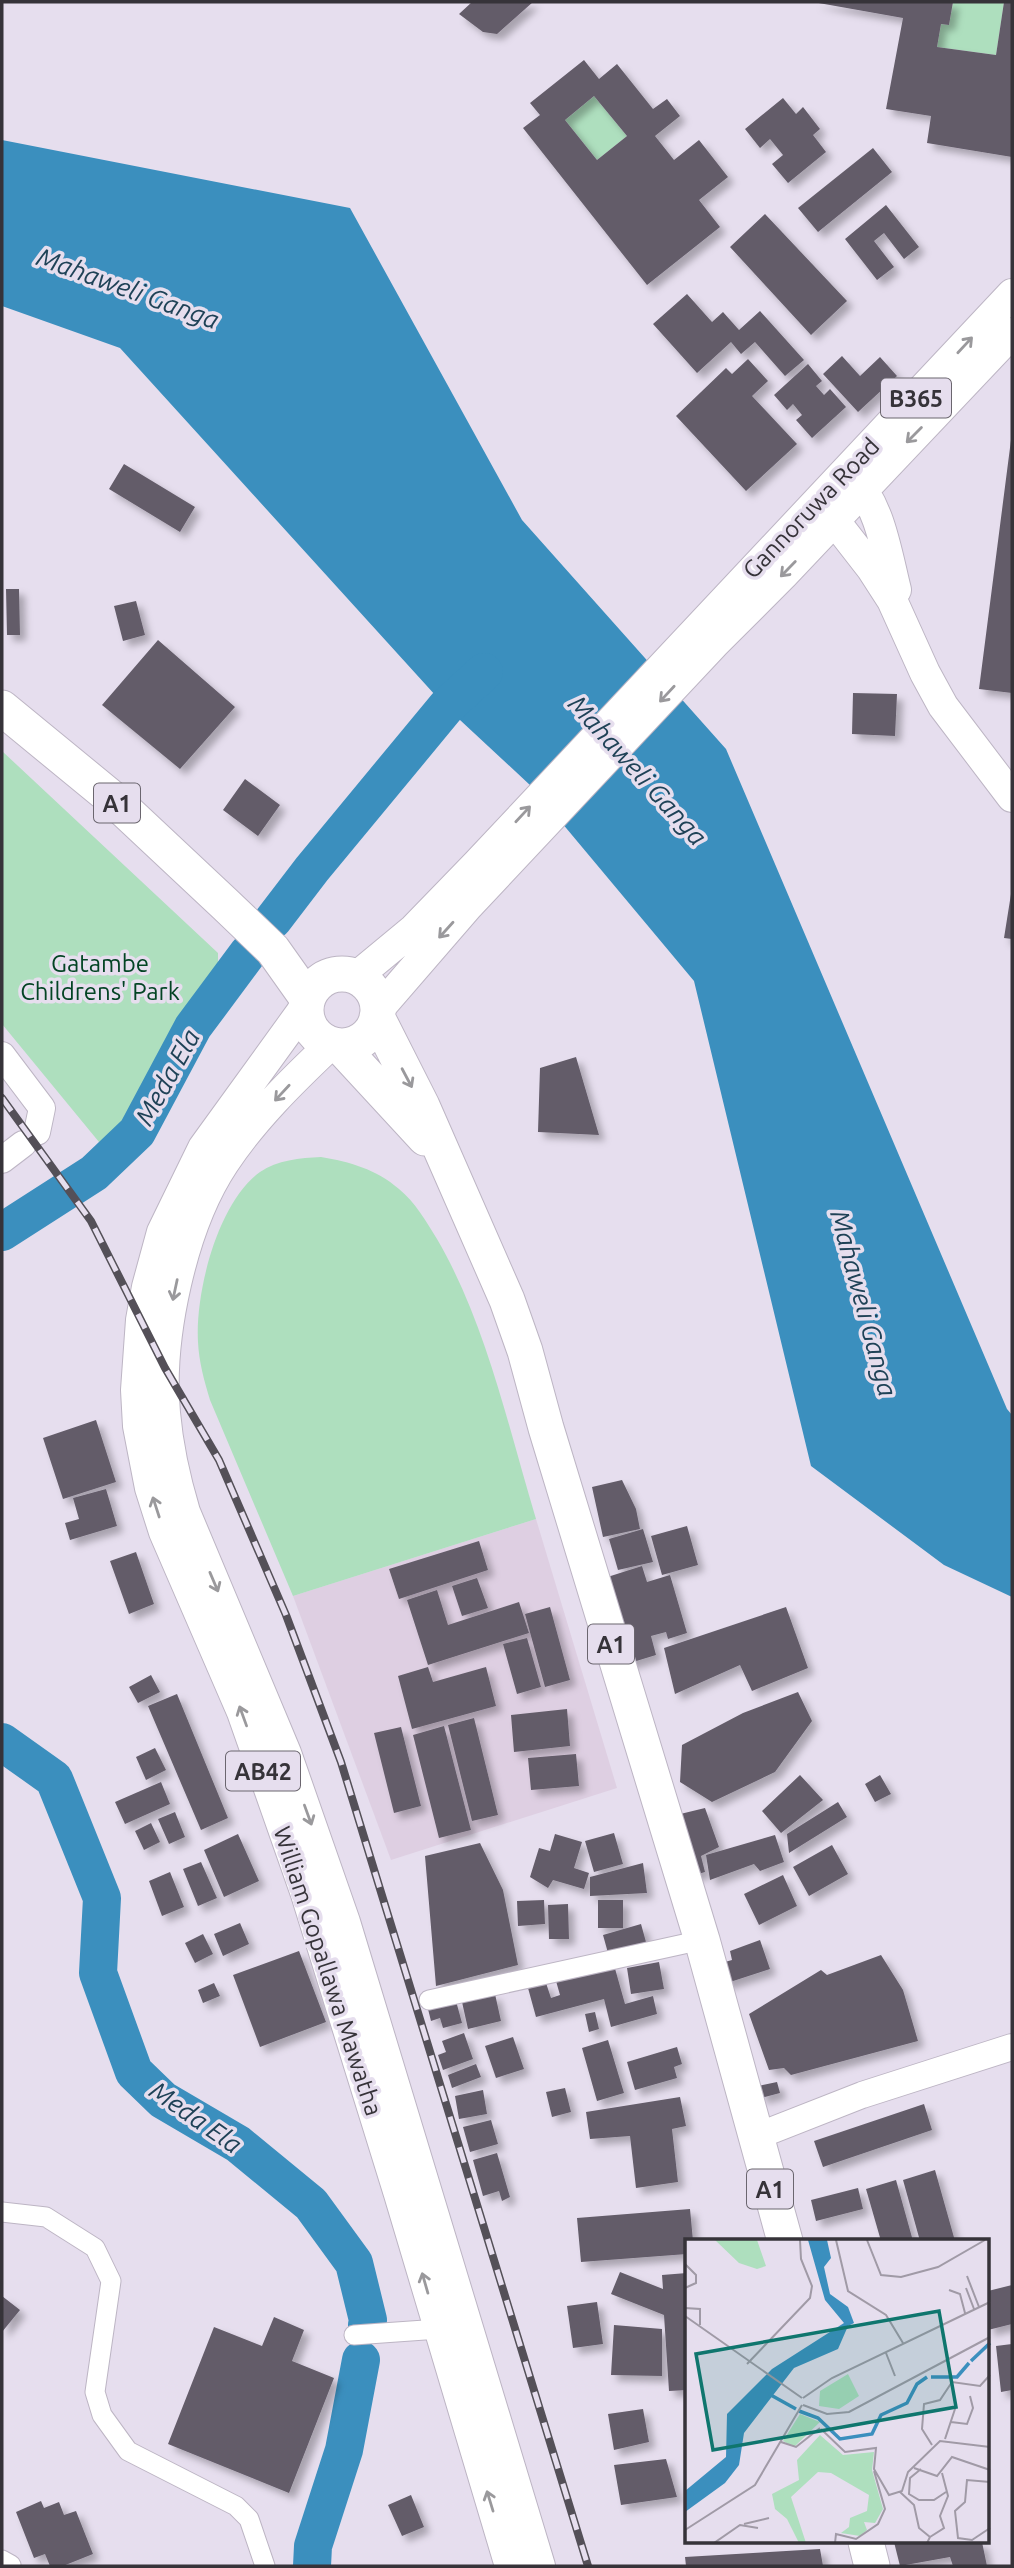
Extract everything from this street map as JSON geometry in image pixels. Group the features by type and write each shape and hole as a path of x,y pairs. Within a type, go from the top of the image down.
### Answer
{"highway":[{"name":"A1","path":"2,708 114,800 272,950 307,1002"},
{"name":"A1","path":"272,950 347,976"},
{"path":"347,976 368,985 375,996 378,1013 373,1029 365,1038 354,1045 336,1046 317,1037 308,1023 307,1002 314,986 325,978 347,976"},
{"name":"A1","path":"378,1013 479,1234 525,1351 702,1940 784,2239"},
{"name":"A1","path":"336,1046 444,1159"},
{"path":"866,2544 872,2566"}],"main road":[{"name":"Gannoruwa Road","path":"856,480 1012,294"},
{"name":"Gannoruwa Road","path":"485,872 826,510 1012,333"},
{"path":"856,480 875,511 908,634"},
{"path":"826,510 892,600 943,706 1012,797"},
{"path":"347,976 414,929 485,872"},
{"path":"378,1013 485,872"},
{"name":"William Gopallawa Mawatha","path":"307,1002 204,1148 162,1232 141,1320 136,1390 138,1426 150,1488 164,1532 242,1712 306,1894 510,2566"},
{"name":"William Gopallawa Mawatha","path":"336,1046 296,1077 246,1132 203,1199 186,1245 169,1325 164,1410 168,1444 174,1477 185,1512 281,1741 345,1922 540,2566"}],"street":[{"path":"2,1055 42,1108 30,1138 2,1160"},
{"path":"429,2000 702,1940"},
{"path":"755,2137 862,2095 1012,2047"},
{"path":"2,2212 46,2217 95,2248 111,2281 95,2392 102,2415 128,2451 236,2506 248,2519 265,2566"},
{"path":"354,2335 439,2329"}],"shaded area":[{"path":"536,1519 617,1788 391,1860 293,1596"}],"green space":[{"path":"953,2 1004,2 996,55 937,47 941,24 949,25"},
{"path":"594,96 627,136 597,160 565,120"},
{"name":"Gatambe Childrens' Park","path":"2,751 218,953 218,970 117,1139 99,1142 2,1024"},
{"path":"321,1157 362,1167 390,1182 415,1206 437,1239 454,1271 482,1340 536,1519 293,1596 210,1400 199,1357 198,1322 205,1274 212,1250 232,1204 245,1186 260,1172 281,1162"}],"water":[{"name":"Mahaweli Ganga","path":"2,140 350,208 522,520 726,749 1007,1409 1012,1415 1012,1597 944,1565 811,1466 694,981 531,786 446,707 120,348 2,306"}],"building":[{"path":"472,2 533,2 497,34 483,32 459,14"},
{"path":"813,2 953,2 949,25 941,24 937,47 996,55 1004,2 1012,2 1012,157 927,143 931,116 886,109 903,18"},
{"path":"584,60 599,79 617,64 653,109 667,99 680,116 655,136 674,160 699,140 728,177 699,200 720,227 647,285 523,128 540,115 530,103","holes":["594,96 627,136 597,160 565,120"]},
{"path":"783,98 796,114 803,107 820,129 813,135 826,152 788,183 772,164 783,155 770,139 760,148 745,129"},
{"path":"873,148 892,172 818,232 798,208"},
{"path":"886,205 919,247 904,259 884,233 874,241 894,267 877,280 845,239"},
{"path":"765,214 847,301 811,335 730,247"},
{"path":"687,294 712,322 723,312 739,330 760,311 804,360 785,376 755,342 741,354 731,342 697,373 653,324"},
{"path":"842,356 860,376 880,357 897,376 858,412 823,374"},
{"path":"748,359 768,381 752,396 797,444 746,491 676,416 726,368 732,374"},
{"path":"808,364 822,381 816,386 824,395 830,389 846,407 812,438 796,420 802,415 793,404 787,410 774,395"},
{"path":"1012,440 1012,693 979,689"},
{"path":"124,464 195,507 180,532 109,489"},
{"path":"6,589 19,589 20,635 7,635"},
{"path":"136,601 145,635 123,641 114,606"},
{"path":"158,640 235,707 180,769 102,705"},
{"path":"853,693 897,694 895,736 852,734"},
{"path":"245,779 280,805 258,836 223,810"},
{"path":"1012,895 1012,939 1004,938"},
{"path":"576,1057 599,1135 538,1132 540,1068"},
{"path":"96,1420 116,1482 63,1499 43,1438"},
{"path":"622,1480 636,1509 640,1529 603,1537 592,1487"},
{"path":"106,1489 117,1526 70,1540 65,1523 79,1519 73,1498"},
{"path":"687,1526 698,1565 662,1575 651,1536"},
{"path":"643,1529 653,1562 618,1570 609,1539"},
{"path":"479,1541 488,1570 399,1599 389,1569"},
{"path":"136,1552 154,1604 129,1614 110,1561"},
{"path":"642,1566 647,1582 670,1575 687,1633 668,1639 666,1632 651,1636 656,1655 620,1666 595,1581"},
{"path":"477,1578 488,1608 462,1616 452,1586"},
{"path":"437,1590 448,1625 519,1602 529,1633 428,1665 407,1600"},
{"path":"550,1607 570,1680 545,1687 525,1614"},
{"path":"786,1607 808,1668 752,1691 740,1665 675,1694 664,1648"},
{"path":"527,1638 541,1687 517,1694 503,1644"},
{"path":"428,1667 433,1682 486,1667 496,1706 412,1729 398,1676"},
{"path":"151,1675 160,1692 138,1703 129,1687"},
{"path":"798,1692 812,1721 775,1772 712,1802 680,1782 682,1745 743,1713"},
{"path":"177,1694 228,1818 201,1830 148,1706"},
{"path":"567,1709 570,1746 514,1752 511,1715"},
{"path":"474,1718 498,1815 472,1821 448,1725"},
{"path":"444,1726 471,1830 439,1838 413,1735"},
{"path":"401,1727 421,1806 394,1813 374,1733"},
{"path":"155,1748 166,1770 146,1780 136,1757"},
{"path":"576,1754 579,1786 531,1790 528,1758"},
{"path":"800,1775 823,1800 781,1833 762,1811"},
{"path":"880,1775 891,1794 875,1802 865,1784"},
{"path":"161,1782 170,1804 125,1824 115,1802"},
{"path":"838,1802 847,1817 789,1853 787,1834"},
{"path":"705,1808 719,1847 701,1856 705,1872 688,1877 668,1817"},
{"path":"175,1812 185,1837 169,1844 158,1819"},
{"path":"151,1823 160,1842 144,1850 135,1831"},
{"path":"614,1833 623,1864 594,1872 585,1841"},
{"path":"238,1834 259,1881 224,1897 204,1850"},
{"path":"555,1834 582,1842 574,1868 589,1873 584,1889 553,1880 548,1888 530,1877 539,1848 550,1851"},
{"path":"775,1835 784,1862 760,1871 754,1864 710,1880 706,1855"},
{"path":"480,1843 503,1890 518,1965 436,1986 425,1856"},
{"path":"832,1845 848,1874 809,1896 793,1867"},
{"path":"201,1862 217,1898 198,1906 183,1869"},
{"path":"643,1863 647,1893 590,1896 590,1877"},
{"path":"170,1872 184,1907 162,1916 149,1881"},
{"path":"783,1875 797,1906 759,1925 744,1894"},
{"path":"544,1900 545,1924 518,1926 517,1901"},
{"path":"598,1900 623,1900 623,1928 598,1928"},
{"path":"568,1904 569,1939 549,1939 548,1905"},
{"path":"240,1923 249,1944 223,1956 214,1934"},
{"path":"641,1924 646,1942 608,1953 603,1935"},
{"path":"203,1934 213,1954 195,1963 185,1943"},
{"path":"760,1940 770,1969 724,1984 718,1964 732,1960 730,1951"},
{"path":"299,1951 326,2022 260,2047 233,1975"},
{"path":"881,1955 903,1990 918,2041 791,2075 784,2068 769,2070 749,2014 821,1970 827,1975"},
{"path":"659,1962 664,1989 631,1994 627,1968"},
{"path":"614,1965 625,2004 653,1996 657,2014 611,2027 604,1999 536,2017 528,1988 546,1983 551,1998 560,1995 556,1981"},
{"path":"214,1983 220,1996 203,2003 198,1990"},
{"path":"495,1994 501,2021 468,2029 462,2002"},
{"path":"456,2001 462,2023 443,2028 440,2018 431,2021 428,2009"},
{"path":"595,2012 599,2029 589,2032 585,2014"},
{"path":"464,2033 473,2059 443,2070 438,2055 446,2052 442,2041"},
{"path":"513,2037 524,2069 496,2078 485,2046"},
{"path":"608,2040 624,2093 597,2101 582,2048"},
{"path":"677,2047 682,2064 674,2067 677,2078 635,2090 627,2062"},
{"path":"476,2064 481,2077 452,2088 448,2075"},
{"path":"777,2082 780,2093 761,2098 758,2086"},
{"path":"565,2088 571,2112 552,2117 546,2092"},
{"path":"483,2090 487,2114 459,2119 455,2096"},
{"path":"680,2097 686,2126 672,2129 678,2182 636,2188 630,2136 590,2139 586,2112"},
{"path":"924,2104 932,2130 823,2167 814,2141"},
{"path":"491,2120 498,2144 470,2152 463,2127"},
{"path":"497,2153 510,2197 502,2201 499,2191 483,2196 473,2160"},
{"path":"935,2170 954,2239 919,2239 903,2180"},
{"path":"896,2180 912,2239 880,2239 866,2189"},
{"path":"858,2188 863,2209 816,2221 811,2200"},
{"path":"690,2209 693,2239 685,2239 685,2254 581,2262 577,2218"},
{"path":"620,2272 663,2289 662,2275 685,2273 685,2390 669,2391 664,2315 611,2294"},
{"path":"1012,2285 1012,2324 990,2330 990,2290"},
{"path":"2,2296 20,2310 2,2332"},
{"path":"597,2302 603,2344 573,2348 567,2306"},
{"path":"274,2317 304,2330 292,2361 334,2378 289,2493 168,2444 214,2327 262,2346"},
{"path":"614,2325 662,2329 662,2376 611,2375"},
{"path":"1012,2344 1012,2390 1001,2392 996,2346"},
{"path":"643,2409 649,2442 614,2450 608,2414"},
{"path":"666,2459 677,2497 621,2505 614,2465"},
{"path":"411,2495 424,2527 402,2536 388,2505"},
{"path":"41,2501 44,2508 59,2502 64,2515 76,2511 93,2554 63,2566 50,2566 45,2554 34,2558 16,2512"},
{"path":"894,2544 982,2544 987,2566 953,2566 950,2557 900,2566"},
{"path":"820,2549 823,2566 686,2566 685,2557"}],"waterway":[{"name":"Meda Ela","path":"273,920 446,707 484,672"},
{"name":"Meda Ela","path":"2,1232 94,1173 137,1132 193,1027 248,953"},
{"name":"Meda Ela","path":"2,1742 54,1779 102,1898 98,1973 134,2072 163,2100 238,2144 311,2204 354,2263 367,2325"},
{"name":"Meda Ela","path":"312,2566 313,2546 344,2450 361,2360"}],"railway":[{"path":"2,1098 91,1221 165,1368 219,1460 286,1615 341,1762 588,2566"}]}
